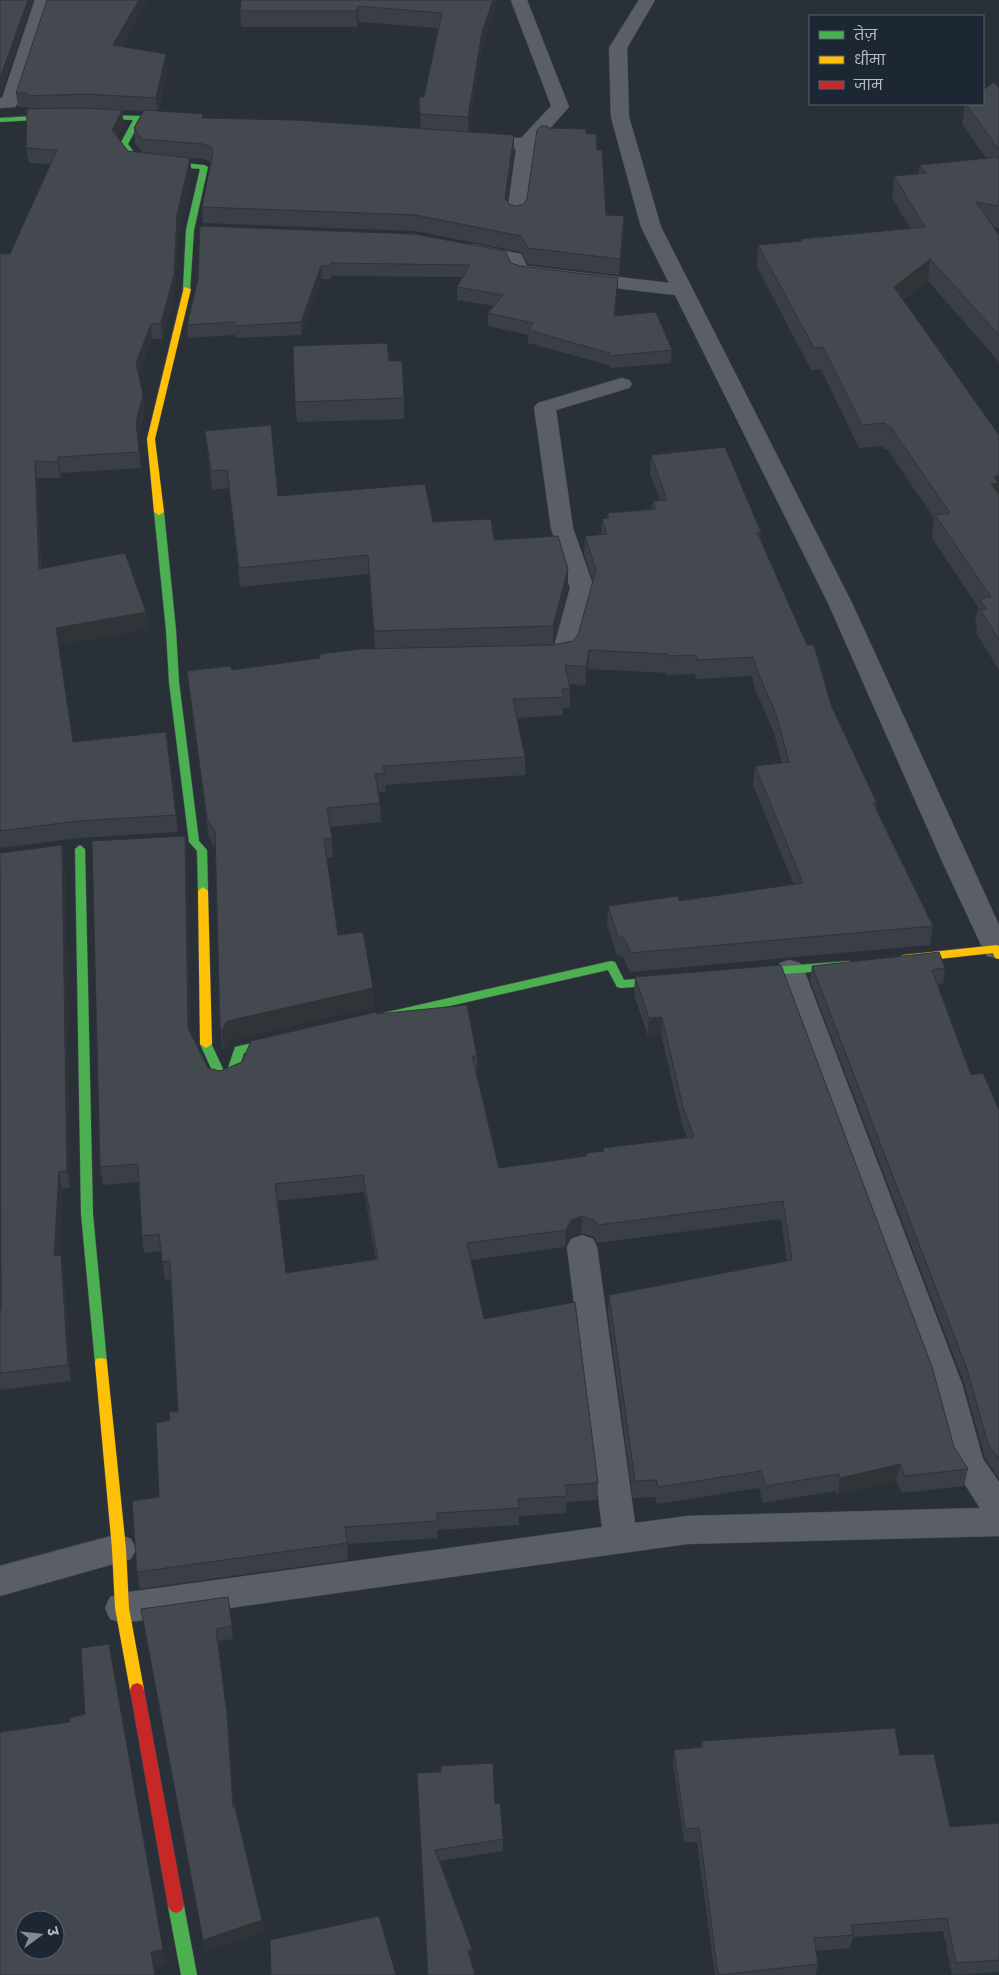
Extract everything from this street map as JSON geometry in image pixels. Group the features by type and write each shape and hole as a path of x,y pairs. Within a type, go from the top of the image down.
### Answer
{"street":[{"path":"0,103 9,103 43,0"},
{"path":"516,214 526,144 560,107 519,0"},
{"path":"647,0 618,48 620,117 651,227 840,603 955,862 998,952 888,961"},
{"path":"0,120 34,116 88,115 158,119"},
{"path":"138,118 124,144 137,161 204,167 190,230 187,291 150,439 171,630 184,681 194,842 202,850 206,1046 221,1077 233,1071 239,1050 296,1037"},
{"path":"460,140 526,144"},
{"path":"190,230 210,231"},
{"path":"451,246 514,258 520,271 682,290"},
{"path":"514,656 564,653 582,588 562,528 545,407 622,384"},
{"path":"166,844 194,842"},
{"path":"53,853 90,849 87,1214 119,1549 122,1608 189,1975"},
{"path":"730,975 858,964"},
{"path":"363,1022 611,965 622,984 681,979"},
{"path":"790,970 826,1070 946,1384 968,1464 999,1509"},
{"path":"582,1247 620,1539"},
{"path":"122,1608 687,1530 999,1522"},
{"path":"0,1581 119,1549"}],"building":[{"path":"0,0 28,0 0,78"},
{"path":"47,0 139,0 113,45 166,54 156,98 86,94 27,96 27,93 16,93"},
{"path":"241,0 493,0 482,32 468,117 420,114 419,97 424,97 442,13 358,6 356,11 240,11"},
{"path":"994,82 999,88 999,150 967,105 984,105 984,89"},
{"path":"77,108 122,110 112,130 128,151 190,158 177,215 174,275 161,323 151,324 136,363 143,395 136,422 139,452 58,457 58,462 35,461 39,569 125,553 146,612 56,628 73,742 166,732 176,815 77,821 0,831 0,254 10,254 57,150 26,148 27,109"},
{"path":"144,110 203,114 202,118 293,120 514,135 505,198 509,204 516,206 524,204 527,199 537,130 541,126 548,126 548,128 586,129 586,134 596,134 597,150 602,150 606,215 624,216 620,259 528,248 521,236 415,215 202,207 213,152 211,147 203,144 142,139 134,128"},
{"path":"999,157 999,206 976,202 999,235 999,335 930,259 894,287 999,435 999,476 994,476 998,483 991,484 999,494 999,640 980,609 986,609 979,599 991,597 935,515 950,513 890,426 887,426 885,423 862,425 823,347 814,348 758,245 925,227 894,176 926,173 920,165"},
{"path":"200,226 414,234 505,251 511,263 520,266 618,278 614,316 656,312 672,350 611,356 609,353 528,330 533,323 488,313 503,295 457,287 470,265 331,263 330,266 321,266 301,322 235,326 234,322 187,325 198,279"},
{"path":"387,343 389,361 402,361 404,398 295,402 293,346"},
{"path":"271,425 278,496 425,484 433,522 491,519 494,540 558,536 568,569 553,626 374,631 368,555 239,568 227,470 211,471 205,431"},
{"path":"725,447 761,532 757,532 807,645 814,645 831,705 877,803 873,803 933,926 631,953 624,938 618,936 608,906 678,896 679,901 803,883 755,766 789,762 776,714 753,657 697,660 696,655 668,656 668,654 589,650 586,667 565,665 570,688 562,689 563,697 513,699 525,757 383,766 385,773 375,774 380,803 327,808 332,838 324,839 338,935 363,932 373,988 236,1019 226,1022 222,1031 220,1027 215,831 207,819 187,671 230,666 232,670 320,658 320,654 361,649 552,645 573,641 578,635 596,570 585,536 607,534 602,519 609,518 607,513 656,509 653,501 667,500 651,455"},
{"path":"185,836 188,1028 208,1068 220,1071 242,1062 251,1041 376,1012 377,1014 467,1005 477,1056 472,1056 499,1168 587,1156 586,1153 604,1151 603,1148 694,1137 683,1107 662,1017 649,1018 635,977 781,965 932,1367 954,1447 968,1469 905,1476 900,1464 840,1478 839,1474 766,1486 761,1471 658,1487 656,1480 635,1481 609,1295 792,1260 783,1201 598,1225 594,1220 582,1216 571,1220 566,1230 467,1243 484,1319 575,1302 598,1483 565,1485 567,1496 518,1499 519,1508 437,1513 437,1521 345,1527 347,1543 137,1572 132,1501 159,1497 156,1423 170,1420 169,1412 178,1412 170,1261 162,1262 159,1234 142,1236 138,1164 100,1167 92,841","holes":["363,1175 378,1259 286,1273 275,1184"]},
{"path":"62,845 67,1171 59,1172 54,1256 61,1255 68,1365 0,1373 0,853"},
{"path":"939,952 945,968 932,970 971,1075 983,1073 999,1110 999,1459 988,1444 967,1369 812,966"},
{"path":"228,1597 232,1626 216,1629 227,1714 233,1807 235,1807 262,1920 203,1940 141,1609"},
{"path":"109,1644 163,1949 151,1952 155,1975 0,1975 0,1732 70,1722 70,1718 85,1714 81,1648"},
{"path":"895,1728 900,1755 934,1754 950,1827 999,1823 999,1960 956,1963 947,1918 851,1925 853,1935 814,1938 818,1964 718,1975 699,1828 685,1829 674,1750 702,1747 702,1741"},
{"path":"493,1763 495,1804 500,1803 503,1839 435,1850 472,1949 468,1951 475,1975 428,1975 417,1773 441,1772 441,1766"},
{"path":"379,1916 396,1975 271,1975 270,1940"}],"traffic: fast":[{"path":"0,120 69,116 138,118 124,144 137,161 204,167 190,230 187,289"},
{"path":"159,512 171,630 174,682 194,842 202,850 203,891"},
{"path":"80,849 87,1214 101,1363"},
{"path":"379,1018 611,965 621,984 671,980"},
{"path":"746,973 850,965"},
{"path":"206,1044 221,1077 233,1071 239,1050 284,1040"},
{"path":"176,1906 189,1975"}],"traffic: slow":[{"path":"159,512 151,439 187,289"},
{"path":"203,891 206,1044"},
{"path":"903,959 997,949 999,955"},
{"path":"101,1363 119,1549 122,1608 137,1690"}],"traffic: jam":[{"path":"137,1690 176,1906"}]}
